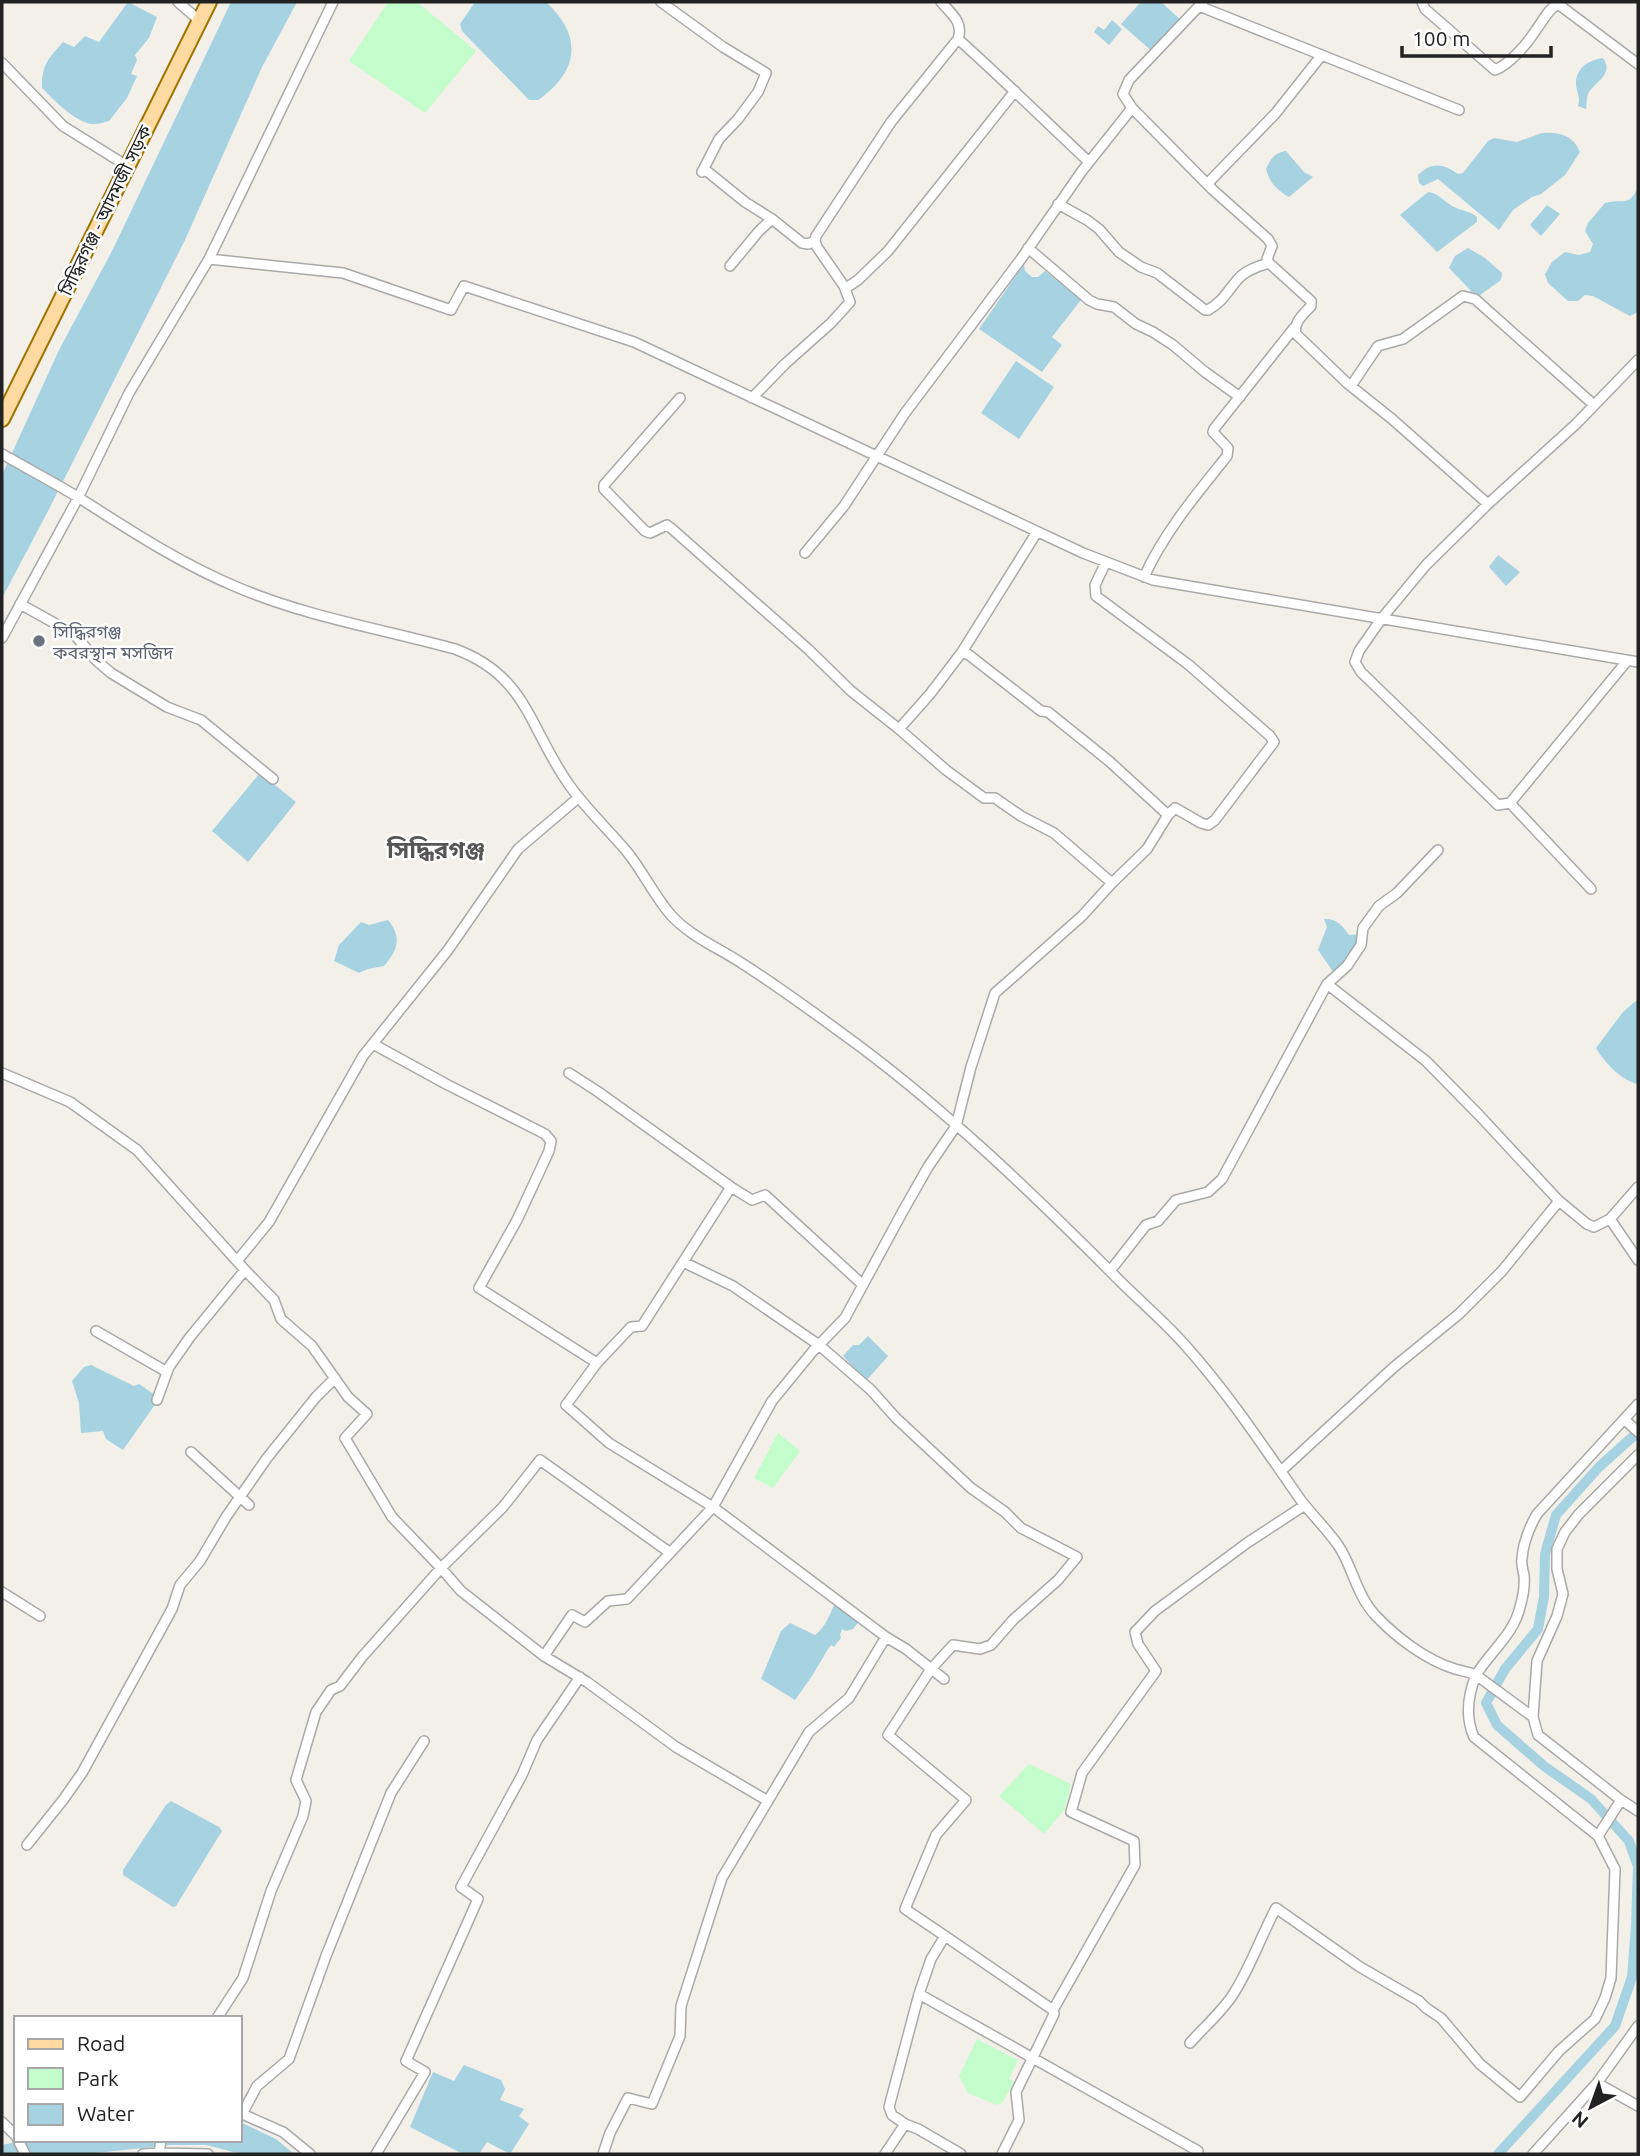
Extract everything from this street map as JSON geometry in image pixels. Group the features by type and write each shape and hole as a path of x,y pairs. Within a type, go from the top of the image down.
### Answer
{"main road":[{"name":"সিদ্ধিরগঞ্জ - আদমজী সড়ক","path":"2,419 209,2"}],"street":[{"path":"178,2 200,21"},
{"path":"2,638 78,498 129,393 209,259 333,2"},
{"path":"661,2 723,47 766,73 758,92 719,139 702,171 708,172 802,243 815,241"},
{"path":"752,398 850,302 846,288 815,241 816,236 891,122 958,39 960,25 941,2"},
{"path":"1422,2 1425,9 1495,70 1534,34 1556,4 1567,9 1638,64"},
{"path":"1144,577 1152,558 1177,519 1227,456 1228,448 1213,432 1214,429 1311,306 1311,300 1269,263 1267,259 1272,246 1268,239 1206,184 1132,108 1123,94 1125,87 1201,4 1321,56 1459,110"},
{"path":"958,39 1089,162"},
{"path":"1206,184 1275,114 1321,56"},
{"path":"2,63 63,126 127,166"},
{"path":"846,288 888,251 1015,91"},
{"path":"805,553 844,506 930,378 1132,108"},
{"path":"1058,204 1087,220 1099,229 1119,252 1141,267 1157,273 1205,310 1221,302 1246,272 1269,263"},
{"path":"730,267 772,219"},
{"path":"1028,248 1089,300 1114,307 1136,324 1153,332 1240,397"},
{"path":"209,259 343,273 451,310 464,286 634,342 1037,532 1106,562 1168,584 1638,662"},
{"path":"1351,386 1378,346 1403,339 1463,296 1469,296 1594,405"},
{"path":"1294,328 1301,339 1351,386 1488,504"},
{"path":"1627,660 1510,803 1497,805 1357,667 1355,662 1359,651 1382,618 1426,565 1638,360"},
{"path":"680,398 604,485 604,489 645,531 650,533 667,525 671,528 852,691 946,770 984,798 995,798 1020,816 1054,832 1112,883"},
{"path":"2,454 202,572 238,588 314,614 396,633 476,657 506,679 523,702 559,772 578,798 625,849 667,910 682,926 766,978 887,1067 1038,1199 1182,1342 1220,1386 1305,1505 1337,1544 1361,1596 1373,1613 1424,1655 1479,1676 1530,1714"},
{"path":"899,729 962,652 1037,532"},
{"path":"544,1656 572,1615 585,1622 608,1601 627,1599 713,1507 772,1401 845,1318 928,1167 956,1126 971,1067 995,993 1082,916 1147,849 1175,808 1201,823 1208,825 1215,820 1273,742 1270,736 1189,665 1096,596 1095,585 1106,562"},
{"path":"20,604 74,634 111,673 167,707 201,720 274,779"},
{"path":"962,652 1041,711 1048,712 1099,753 1168,816"},
{"path":"237,1261 269,1222 363,1056 448,950 518,849 578,798"},
{"path":"1510,803 1591,889"},
{"path":"1110,1272 1146,1225 1158,1221 1176,1200 1208,1192 1222,1179 1327,984 1347,966 1360,945 1363,928 1379,906 1397,893 1438,850"},
{"path":"1327,984 1426,1060 1559,1201 1587,1224 1594,1227 1610,1219 1638,1187"},
{"path":"373,1044 545,1134 551,1141 549,1151 517,1220 479,1288 597,1363"},
{"path":"2,1073 70,1102 138,1150 274,1300 281,1319 312,1346 348,1397 367,1414 345,1438 392,1517 461,1591 544,1656 580,1677 676,1746 768,1801"},
{"path":"569,1073 731,1187 752,1200 765,1195 863,1285"},
{"path":"731,1187 642,1326 631,1326 597,1363 566,1405 609,1443 713,1507 944,1679"},
{"path":"1281,1471 1394,1367 1460,1314 1502,1271 1559,1201"},
{"path":"1610,1219 1638,1260"},
{"path":"683,1262 733,1286 819,1345 871,1390 896,1418 971,1488 1006,1512 1021,1528 1077,1558 991,1645 981,1649 953,1645 931,1669 888,1735 966,1800 936,1835 905,1909 1053,2010"},
{"path":"157,1400 167,1372 190,1338 245,1270"},
{"path":"96,1331 167,1372"},
{"path":"27,1845 82,1773 135,1672 172,1609 180,1585 200,1561 240,1496 316,1397 335,1378"},
{"path":"1190,2043 1233,1995 1276,1908 1360,1968 1419,2001 1441,2018 1480,2064 1520,2097 1559,2051 1595,2019 1611,1978 1615,1869 1600,1833 1474,1737 1468,1722 1471,1688 1520,1611 1524,1591 1521,1562 1528,1529 1546,1503 1626,1421 1638,1404"},
{"path":"1626,1421 1638,1432"},
{"path":"191,1452 249,1505"},
{"path":"1638,1455 1579,1514 1565,1532 1557,1549 1557,1569 1563,1594 1557,1616 1537,1661 1530,1714 1538,1735 1620,1802 1638,1811"},
{"path":"218,2016 243,1978 271,1891 303,1816 306,1801 296,1780 316,1712 331,1690 340,1686 362,1657 442,1568 503,1507 540,1460 669,1552"},
{"path":"1002,2154 1019,2120 1016,2092 1054,2014 1053,2010 1135,1866 1135,1841 1071,1812 1083,1773 1156,1671 1138,1644 1135,1632 1155,1611 1247,1543 1305,1505"},
{"path":"2,1592 40,1616"},
{"path":"603,2154 610,2133 628,2098 652,2104 680,2036 681,2007 722,1878 809,1732 849,1698 886,1637"},
{"path":"376,2154 425,2072 406,2061 478,1899 461,1887 522,1775 537,1740 580,1677"},
{"path":"242,2111 257,2086 289,2059 326,1956 391,1793 424,1741"},
{"path":"1600,1833 1620,1802"},
{"path":"945,1936 931,1959 919,1994 889,2107 892,2116 961,2154"},
{"path":"919,1994 1198,2151"},
{"path":"1533,2154 1597,2083 1638,2026"},
{"path":"1597,2083 1638,2106"},
{"path":"242,2113 283,2132 310,2154"},
{"path":"2,2122 14,2135"},
{"path":"885,2154 905,2124"},
{"path":"159,2152 161,2142"},
{"path":"143,2154 208,2154"}],"green space":[{"path":"388,2 417,2 476,51 425,113 349,61"},
{"path":"778,1433 800,1451 773,1488 754,1478"},
{"path":"1029,1764 1071,1784 1064,1810 1044,1834 999,1796"},
{"path":"977,2039 1018,2060 1009,2079 1014,2082 1002,2103 997,2105 968,2093 959,2076"}],"water":[{"path":"128,2 157,17 149,38 135,55 137,60 131,74 137,76 127,98 109,121 96,124 85,122 65,110 42,88 45,67 63,42 74,47 85,36 99,42"},
{"path":"231,2 297,2 262,67 185,240 2,598 2,475 59,350 112,251"},
{"path":"475,2 546,2 558,15 571,41 571,54 561,78 538,100 529,100 462,31 460,24"},
{"path":"1141,2 1161,2 1182,21 1154,53 1121,24"},
{"path":"1112,20 1122,29 1109,45 1094,32 1098,26 1104,30"},
{"path":"1603,58 1606,73 1589,92 1586,109 1578,106 1578,73 1593,60"},
{"path":"1542,133 1554,133 1569,138 1580,152 1565,175 1541,194 1513,210 1499,230 1438,179 1423,186 1419,183 1418,175 1433,166 1443,166 1458,174 1463,173 1488,141 1494,138 1517,142"},
{"path":"1286,151 1304,172 1313,177 1289,197 1274,185 1266,169 1273,157"},
{"path":"1638,187 1638,312 1630,316 1593,296 1585,295 1578,301 1568,301 1548,283 1545,274 1552,262 1565,252 1579,255 1590,252 1593,244 1585,231 1588,223 1605,203 1628,200"},
{"path":"1428,192 1477,217 1477,222 1437,252 1400,215"},
{"path":"1547,205 1560,214 1541,236 1530,225"},
{"path":"1468,248 1502,273 1501,280 1480,295 1474,294 1449,268 1455,256"},
{"path":"1024,264 1025,271 1032,277 1038,277 1045,271 1081,300 1052,337 1062,345 1042,372 979,329"},
{"path":"1016,361 1054,387 1019,439 981,413"},
{"path":"1498,555 1520,572 1506,586 1489,567"},
{"path":"260,773 296,802 248,862 212,831"},
{"path":"1324,919 1339,923 1349,935 1361,934 1352,956 1334,973 1318,950 1327,927"},
{"path":"388,920 397,938 395,949 384,966 359,973 334,961 339,945 361,922 369,925"},
{"path":"1638,999 1638,1084 1614,1070 1596,1048 1623,1012"},
{"path":"868,1336 888,1356 866,1381 843,1356 853,1345 859,1345"},
{"path":"91,1365 134,1386 139,1384 155,1395 154,1406 123,1450 106,1439 103,1431 81,1433 79,1403 72,1381 84,1367"},
{"path":"835,1603 860,1620 853,1629 842,1629 841,1638 834,1647 831,1645 828,1649 795,1700 761,1679 781,1631 790,1623 815,1635 824,1625"},
{"path":"171,1801 222,1831 173,1907 123,1875 123,1870"},
{"path":"464,2065 501,2080 505,2089 500,2100 524,2109 519,2116 529,2124 510,2154 487,2142 479,2154 463,2154 410,2127 433,2072 454,2081"},
{"path":"242,2123 276,2139 294,2154 241,2154 206,2145 170,2145 87,2154 2,2154 2,2145 16,2142 242,2142"}],"waterway":[{"path":"1498,2154 1615,2026 1632,1977 1638,1866 1629,1841 1591,1799 1544,1766 1497,1725 1486,1703 1505,1669 1538,1629 1544,1597 1545,1554 1556,1515 1599,1467 1638,1432"}],"place":[{"name":"সিদ্ধিরগঞ্জ কবরস্থান মসজিদ","path":"39,641"}],"district":[{"name":"সিদ্ধিরগঞ্জ","path":"436,849"}]}
